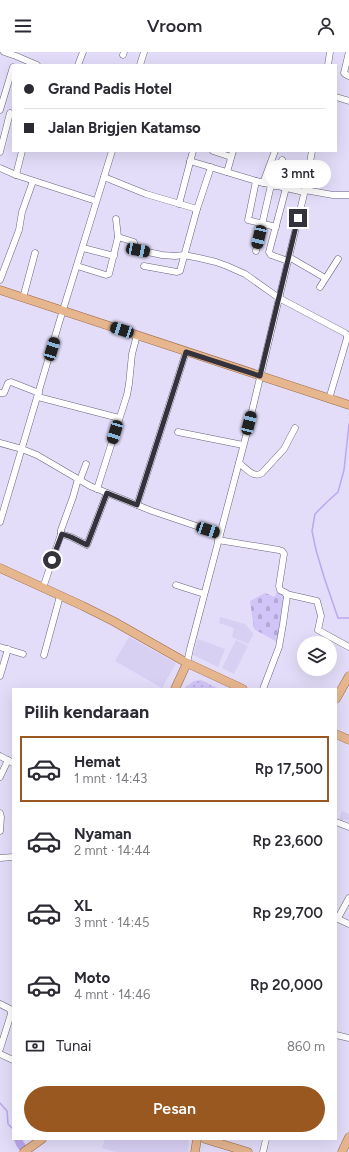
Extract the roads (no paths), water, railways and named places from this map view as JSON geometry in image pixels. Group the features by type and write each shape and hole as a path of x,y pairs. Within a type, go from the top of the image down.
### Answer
{"main road":[{"path":"0,290 348,405"},
{"path":"0,568 113,621 187,663 241,688"},
{"path":"175,688 187,663"},
{"path":"337,697 349,676"},
{"path":"337,734 349,740"},
{"path":"342,1152 349,1137"},
{"path":"24,1152 41,1140"},
{"path":"195,1152 197,1140"},
{"path":"208,1140 248,1152"}],"street":[{"path":"4,52 17,54 35,64"},
{"path":"78,64 83,52"},
{"path":"140,64 144,52"},
{"path":"328,64 330,52"},
{"path":"349,52 344,70 345,74 349,76"},
{"path":"14,64 17,54"},
{"path":"0,110 12,69"},
{"path":"337,97 349,101"},
{"path":"0,152 2,134 10,113"},
{"path":"16,175 22,152"},
{"path":"0,522 112,152"},
{"path":"179,204 193,152"},
{"path":"219,152 232,154 227,172"},
{"path":"263,183 275,152"},
{"path":"187,663 239,463 279,298 312,152"},
{"path":"256,251 273,185 282,160"},
{"path":"190,161 263,183 304,191 349,196"},
{"path":"144,266 178,272 180,271 211,167"},
{"path":"0,168 33,181 96,201"},
{"path":"104,177 146,194 197,210"},
{"path":"0,280 19,230 22,212 33,181"},
{"path":"256,181 248,219 249,221 276,227"},
{"path":"286,188 269,253 271,255 288,259 325,278"},
{"path":"77,266 108,275 118,237 116,219"},
{"path":"118,237 134,242 135,249 138,250 162,255 184,255 212,261 236,270 245,274 279,298 346,334 347,338 329,399"},
{"path":"82,248 114,256"},
{"path":"23,298 35,253"},
{"path":"320,286 338,259"},
{"path":"97,489 127,395 132,354 137,335"},
{"path":"137,505 186,352"},
{"path":"0,393 3,394 5,392 8,383 11,382 38,395 119,418"},
{"path":"239,463 254,475 259,475 284,450 295,428"},
{"path":"178,432 243,445"},
{"path":"0,443 37,455 97,489 219,537 282,551 284,557 279,588 280,590 286,594 318,601 321,616 318,630 349,647"},
{"path":"43,588 62,534 73,496 86,464"},
{"path":"62,534 87,545 107,493"},
{"path":"176,585 204,594"},
{"path":"262,688 278,651 286,594"},
{"path":"44,655 60,596"},
{"path":"0,646 23,654"},
{"path":"0,676 8,649"},
{"path":"0,756 10,762 0,777"},
{"path":"0,813 0,831"},
{"path":"337,822 349,828"},
{"path":"0,858 12,857"},
{"path":"349,898 337,918 349,924"},
{"path":"0,1004 10,1009 11,1014 0,1049"},
{"path":"337,1035 349,1038"},
{"path":"0,1054 12,1060"},
{"path":"263,1152 266,1140"}],"waterway":[{"path":"349,424 344,470 338,492 315,514 312,531 324,577 338,618 349,618"},
{"path":"0,1103 7,1111 8,1124 12,1128"},
{"path":"18,1140 26,1152"}]}
